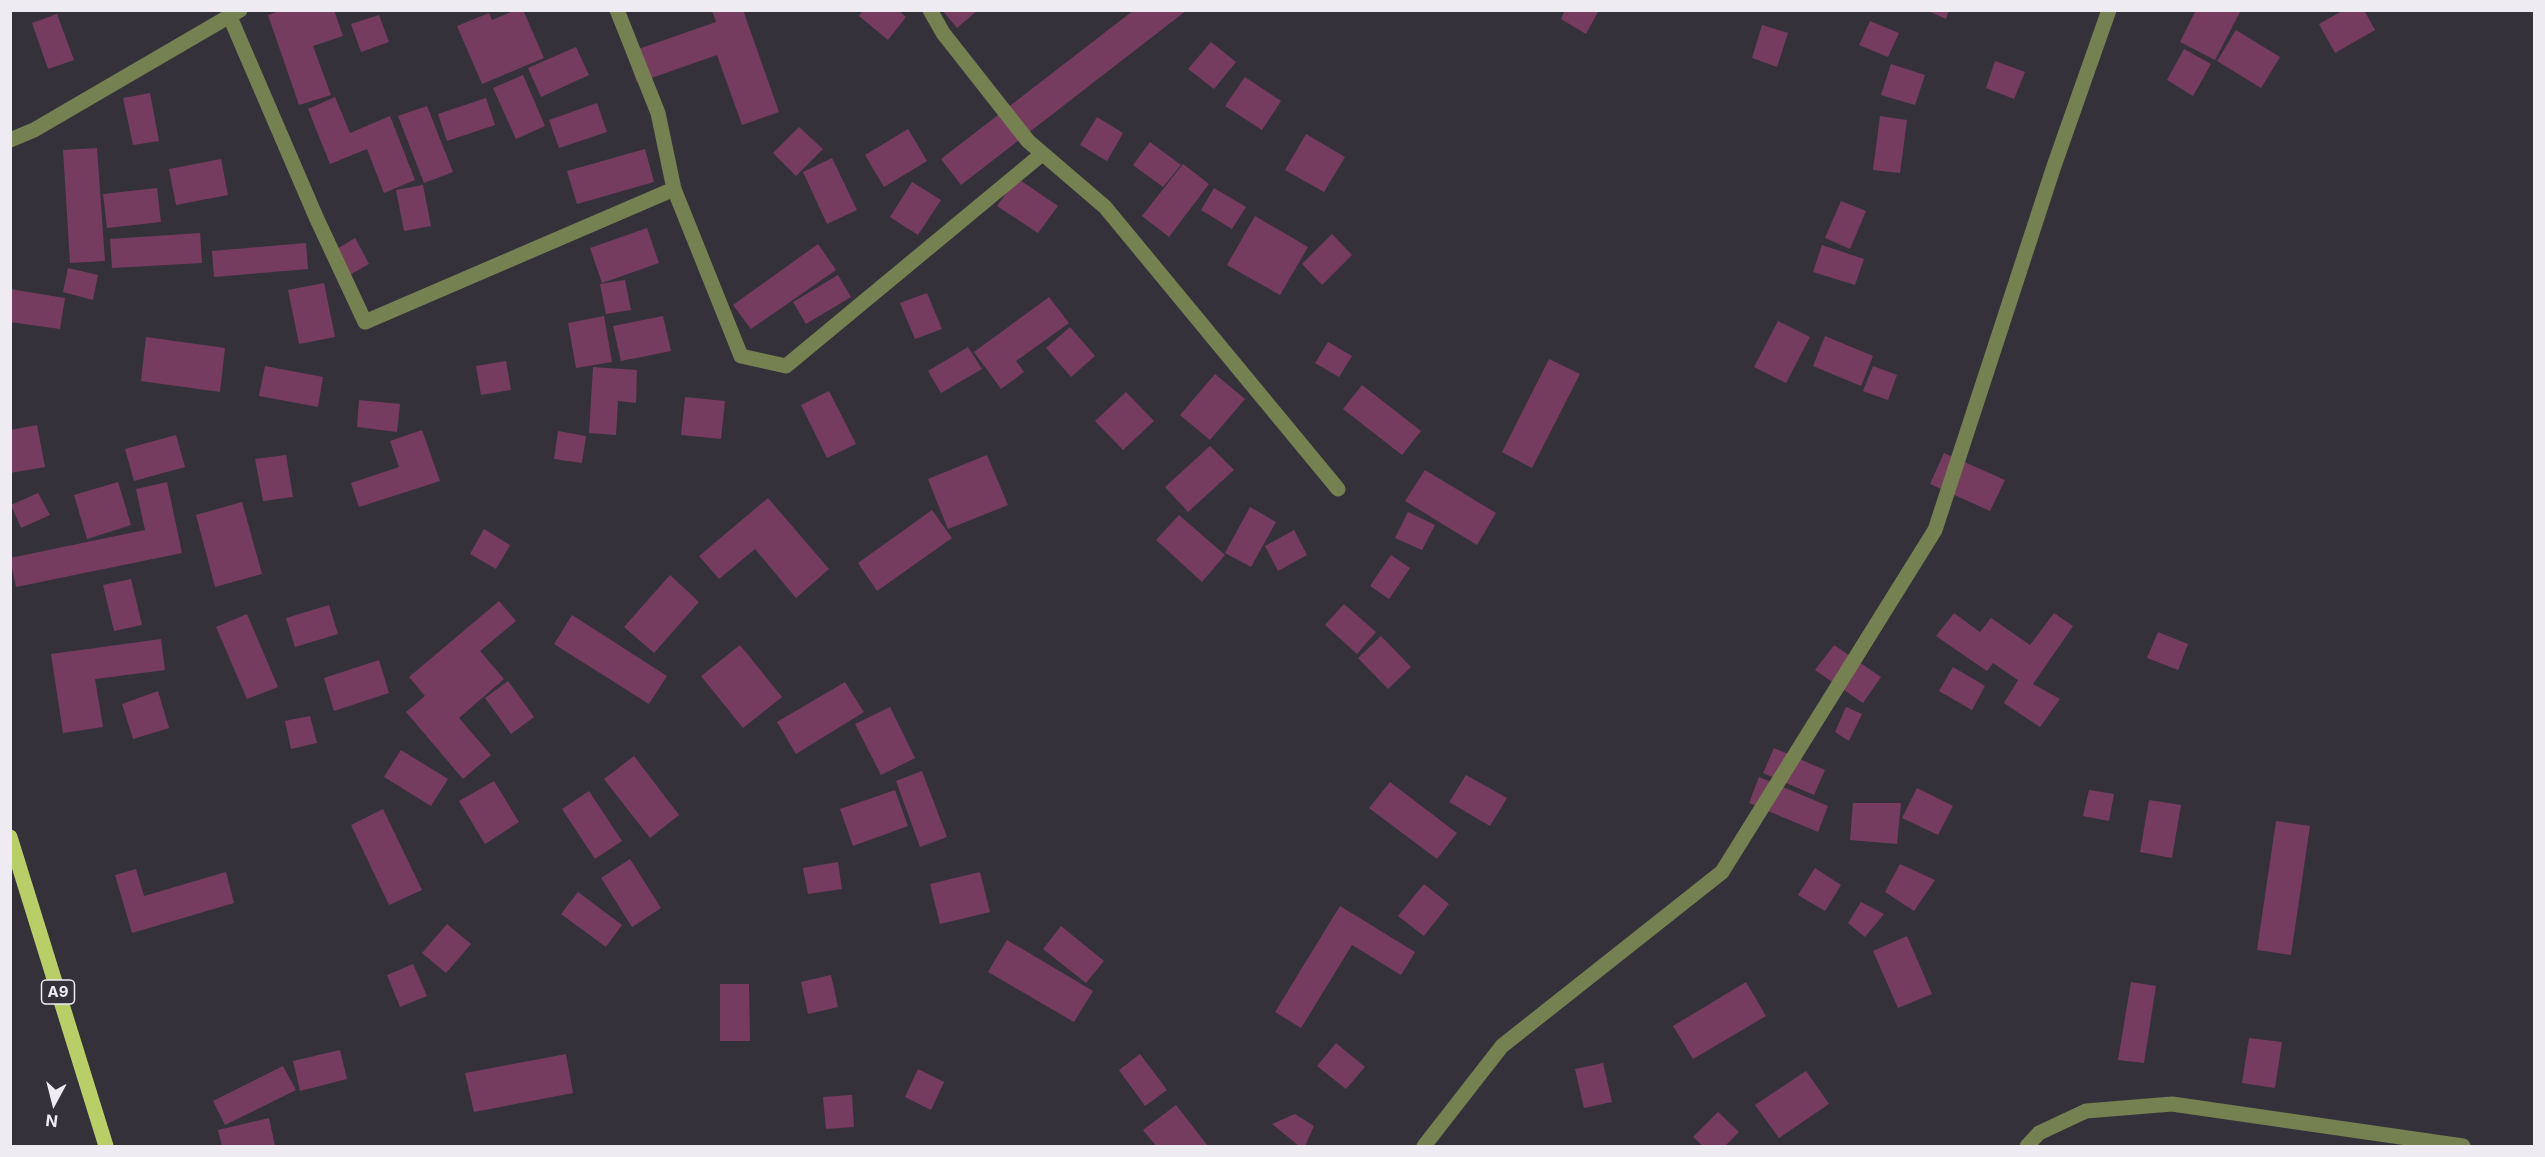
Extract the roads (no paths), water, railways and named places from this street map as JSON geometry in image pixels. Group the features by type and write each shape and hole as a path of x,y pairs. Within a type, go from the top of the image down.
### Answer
{"main road":[{"name":"A9","path":"10,837 106,1146"}],"street":[{"path":"617,10 658,113 674,189 741,356 786,366 1042,154"},
{"path":"930,10 943,33 1028,141 1105,207 1338,489"},
{"path":"1424,1146 1502,1046 1722,872 1935,530 2054,166 2109,10"},
{"path":"10,140 34,130 235,14 316,217 365,322 674,189"},
{"path":"2027,1146 2039,1133 2086,1111 2172,1104 2463,1146"}]}
